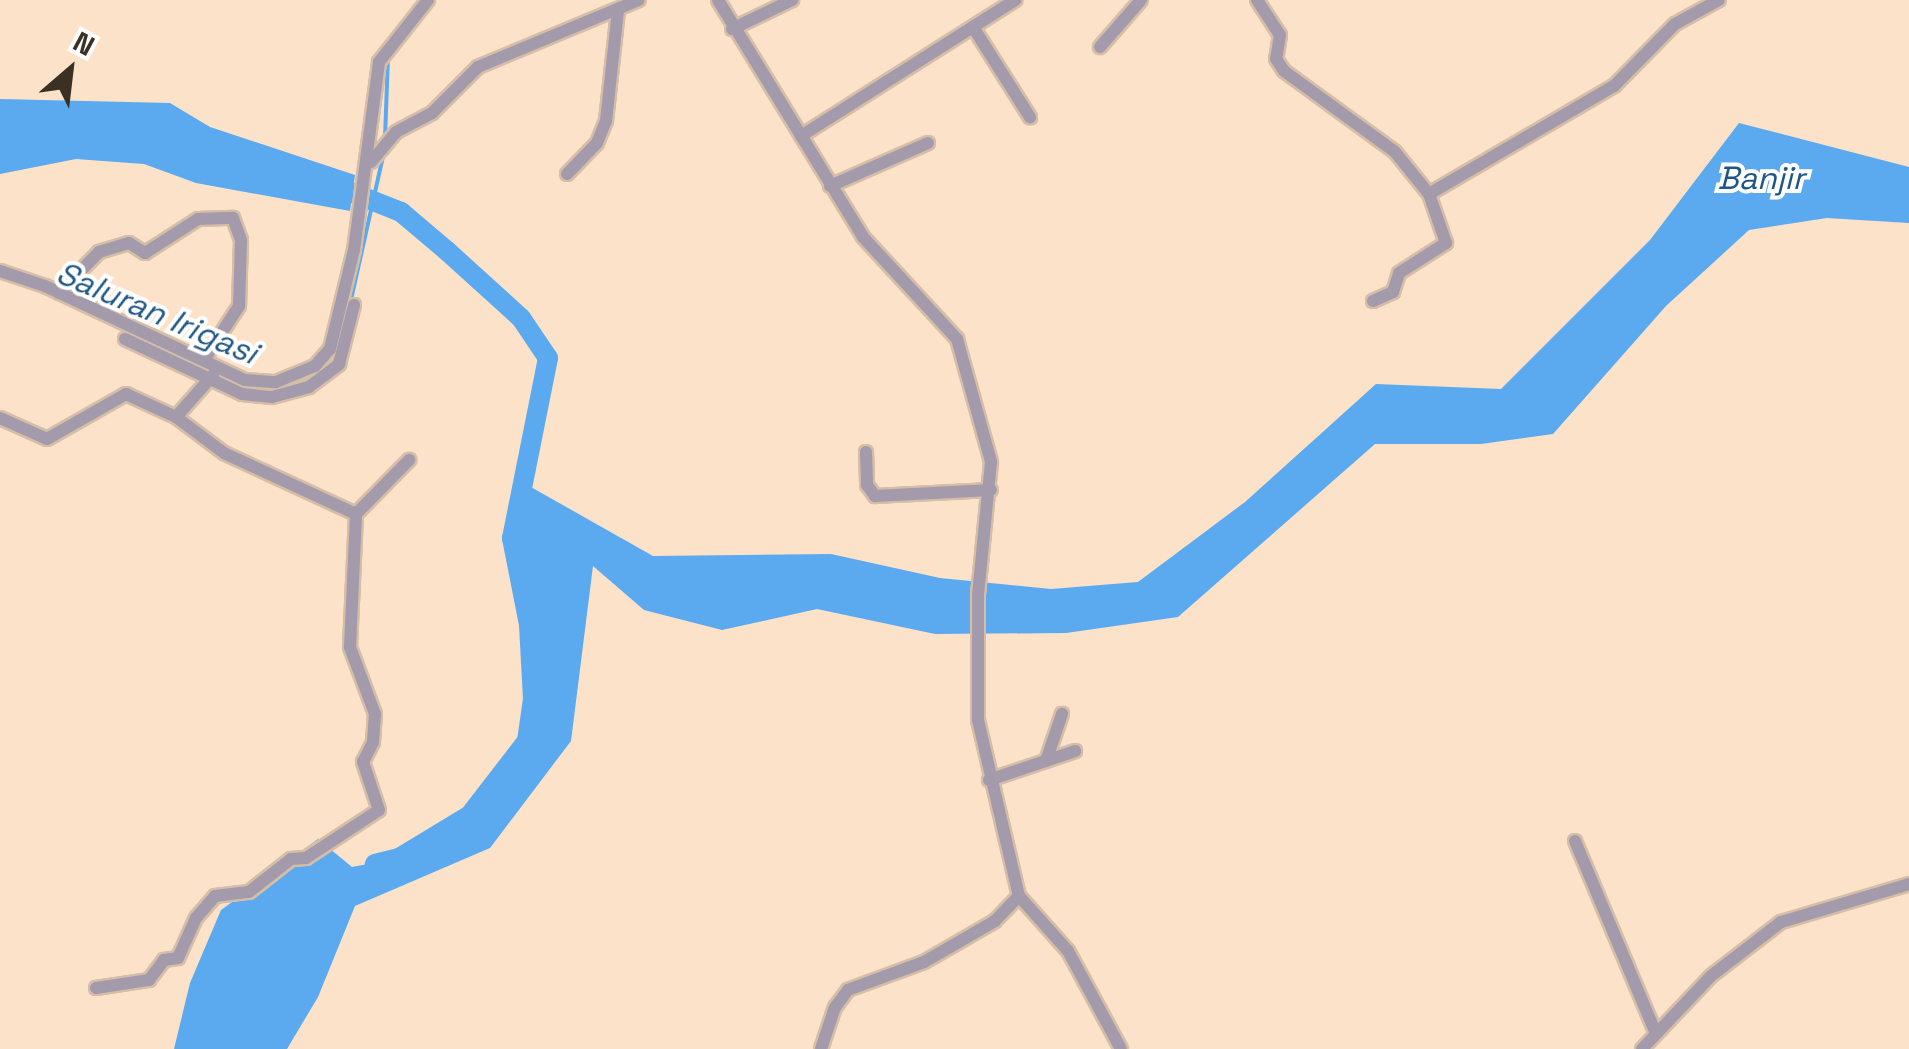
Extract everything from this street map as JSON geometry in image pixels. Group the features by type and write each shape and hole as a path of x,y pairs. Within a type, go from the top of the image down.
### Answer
{"street":[{"path":"343,328 370,165 369,111 379,62 428,0"},
{"path":"370,165 384,146 432,113 490,60 639,0"},
{"path":"718,0 732,29 863,238 964,352 986,425 990,490 978,595 978,720 990,780 1019,896 1068,951 1121,1049"},
{"path":"732,29 792,0"},
{"path":"801,136 1015,0"},
{"path":"1100,47 1140,0"},
{"path":"1257,0 1280,34 1276,59 1284,71 1395,152 1429,194 1446,243 1399,273 1393,292 1374,301"},
{"path":"1429,194 1610,89 1674,24 1719,0"},
{"path":"567,174 596,144 606,121 618,10"},
{"path":"973,28 1030,117"},
{"path":"830,186 928,144"},
{"path":"59,293 96,253 129,244 145,254 198,219 232,218 240,240 239,306 204,360"},
{"path":"0,272 59,293 204,360 214,373"},
{"path":"125,339 214,373 253,382 296,376 322,360 354,305"},
{"path":"176,417 214,373"},
{"path":"0,418 52,438 126,394 176,417 224,453 356,514"},
{"path":"866,452 868,485 875,496 990,490"},
{"path":"96,988 149,980 164,960 178,958 196,918 216,896 249,892 290,860 306,858 379,810 363,762 374,742 375,714 350,647 356,514 409,460"},
{"path":"1046,761 1062,714"},
{"path":"990,780 1076,751"},
{"path":"1575,841 1656,1034"},
{"path":"1642,1049 1711,976 1781,922 1909,884"},
{"path":"820,1049 835,1007 848,990 924,962 995,920 1019,896"}],"water":[{"path":"0,99 170,103 210,127 355,175 350,211 196,183 144,164 76,159 0,174"},
{"name":"Banjir","path":"1739,123 1909,167 1909,223 1827,218 1749,230 1666,306 1553,434 1481,444 1375,444 1178,617 1066,633 935,634 817,609 722,630 644,610 593,566 571,741 490,848 355,906 318,997 287,1049 174,1049 190,983 221,910 318,839 352,867 399,858 470,815 527,741 533,699 529,625 512,538 522,482 653,556 831,554 940,578 1051,589 1138,582 1245,502 1376,384 1501,389 1650,240"}],"waterway":[{"name":"Saluran Irigasi","path":"385,138 388,57"},
{"name":"Saluran Irigasi","path":"350,304 384,152"},
{"path":"353,193 401,212 446,250 521,318 548,358 512,538 529,625 533,699 527,741 470,815 399,858 375,864"}]}
